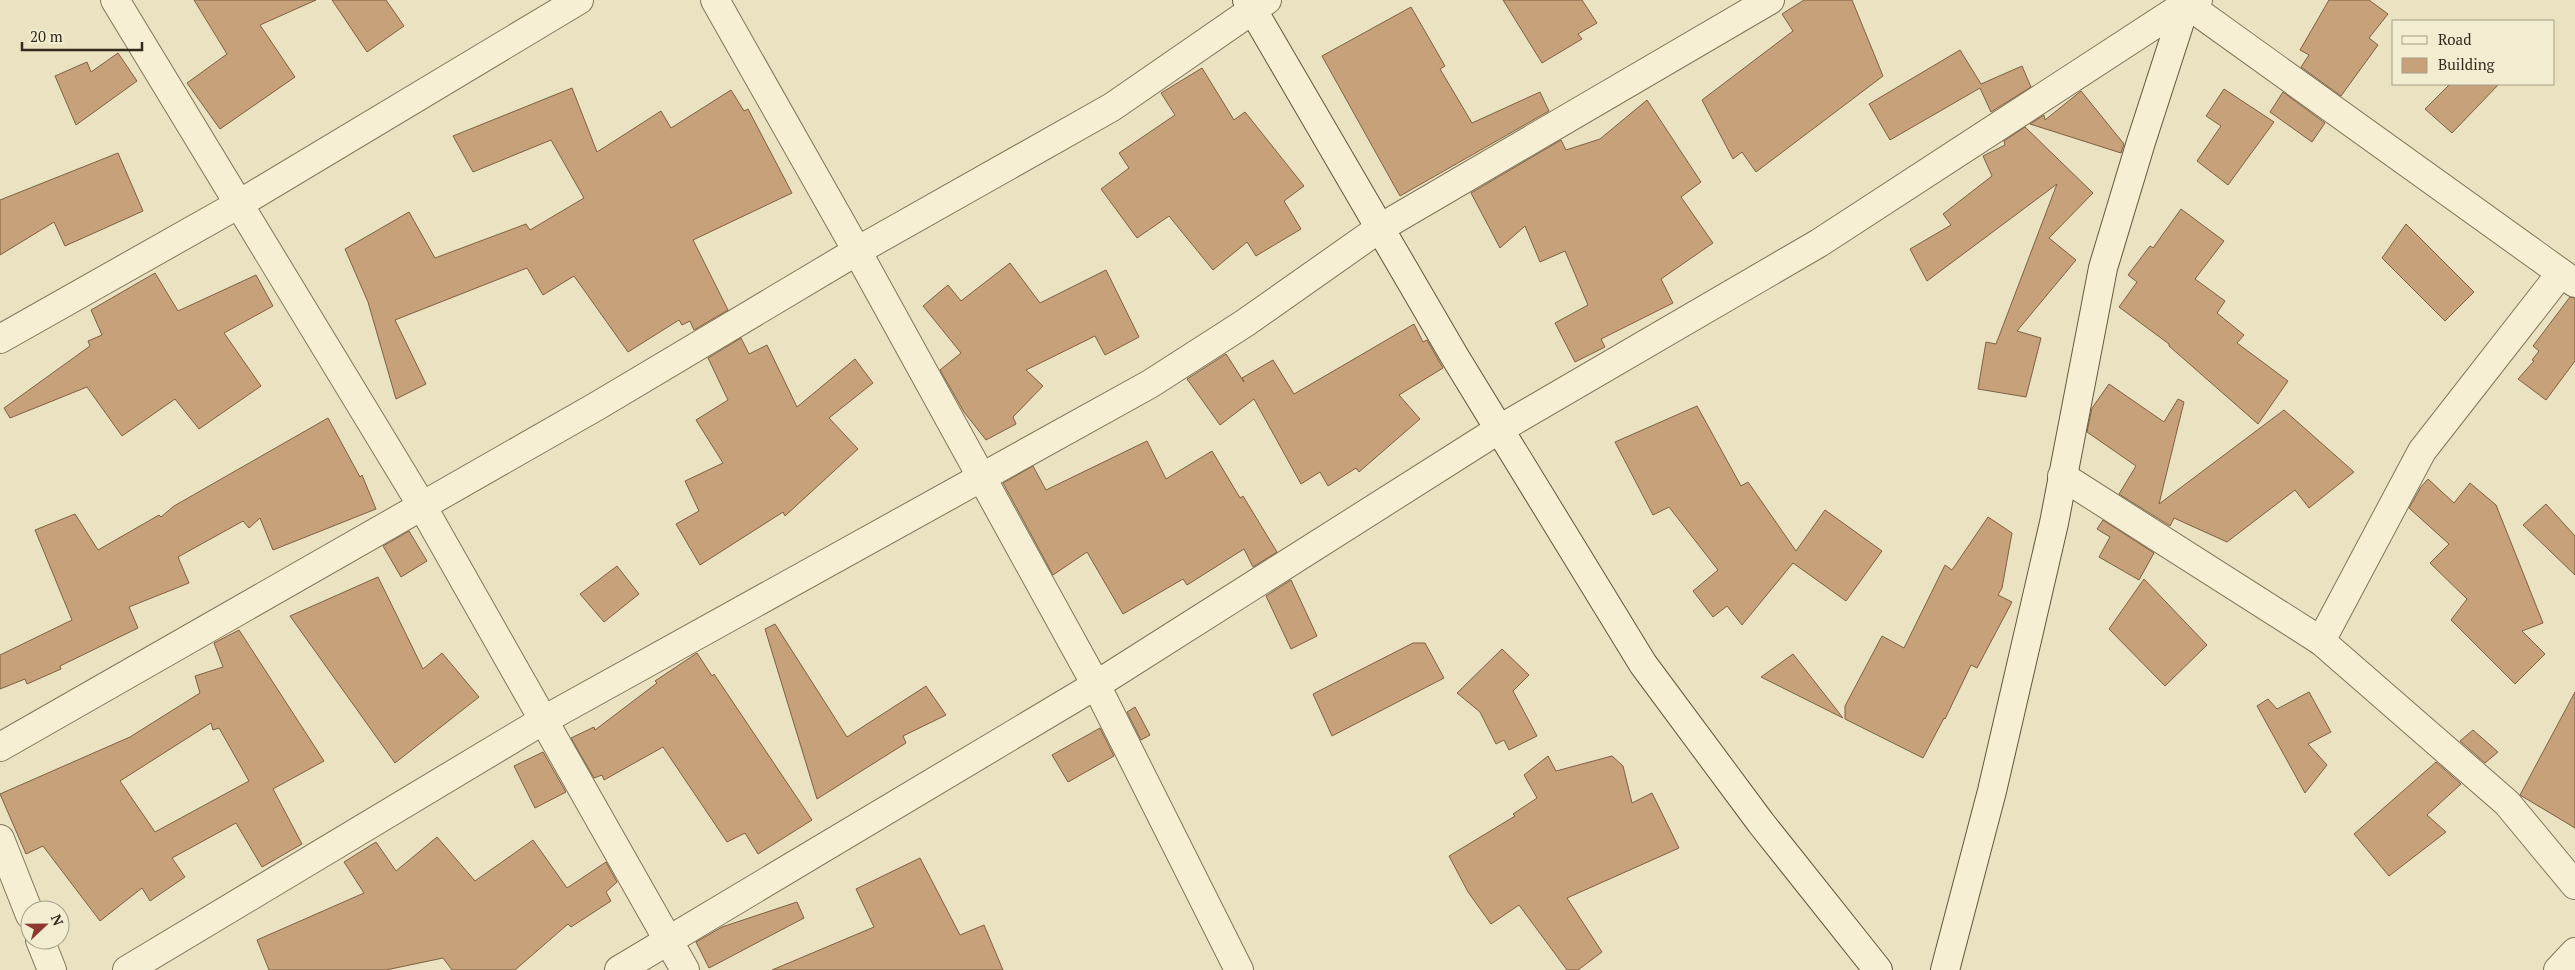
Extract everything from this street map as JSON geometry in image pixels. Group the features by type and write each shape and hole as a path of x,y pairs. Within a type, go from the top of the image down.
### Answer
{"street":[{"path":"115,0 421,504 685,970"},
{"path":"0,339 239,204 579,0"},
{"path":"715,0 857,251 1096,685 1239,970"},
{"path":"127,970 542,720 1150,384 1245,323 1380,228 1770,0"},
{"path":"2188,1 2568,278 2422,450 2322,641"},
{"path":"619,970 1096,685 1498,430 1819,243 2188,1"},
{"path":"1945,970 1992,791 2054,523 2103,268 2141,142 2188,1"},
{"path":"0,747 421,504 597,406 857,251 1112,107 1256,4 1380,228 1498,430 1644,664 1761,823 1878,970"},
{"path":"2062,476 2322,641 2507,803 2575,885"},
{"path":"0,839 24,900"},
{"path":"44,950 52,970"},
{"path":"2558,970 2575,952"}],"building":[{"path":"194,0 316,0 260,25 295,77 220,129 187,83 227,54"},
{"path":"332,0 386,0 404,26 367,52"},
{"path":"1503,0 1582,0 1597,23 1578,34 1582,39 1542,63"},
{"path":"1804,0 1852,0 1883,76 1756,172 1742,152 1733,159 1702,100 1793,31 1782,14"},
{"path":"2329,0 2369,0 2388,14 2369,38 2378,45 2341,96 2301,67 2309,55 2300,50"},
{"path":"1411,7 1445,66 1440,69 1472,123 1540,92 1549,111 1400,196 1322,56"},
{"path":"1960,50 1981,84 2022,66 2031,87 1991,112 1980,88 1890,140 1869,104"},
{"path":"118,53 137,81 76,125 55,76 87,62 91,72"},
{"path":"1202,68 1234,120 1245,112 1304,186 1284,201 1301,229 1256,256 1247,242 1213,270 1169,216 1137,238 1101,189 1129,168 1119,153 1175,115 1161,93"},
{"path":"2449,85 2498,85 2452,133 2425,109"},
{"path":"572,88 597,152 661,111 671,128 731,90 744,111 748,109 792,193 693,240 728,310 694,330 690,321 682,325 679,320 628,352 574,276 543,295 527,268 395,320 426,384 396,399 368,302 345,249 409,212 435,258 526,224 530,230 584,198 551,140 473,172 453,136"},
{"path":"2224,89 2274,122 2228,185 2197,161 2221,126 2206,116"},
{"path":"2081,91 2124,144 2121,153 2030,124 2044,115 2045,120"},
{"path":"2283,92 2325,123 2312,142 2270,112"},
{"path":"1647,100 1701,182 1681,197 1713,243 1661,279 1673,303 1601,339 1605,347 1575,362 1555,323 1588,305 1565,251 1540,262 1525,226 1500,248 1471,193 1561,140 1566,150 1600,139"},
{"path":"2025,127 2093,193 2049,238 2076,260 2017,331 2041,338 2026,397 1978,389 1986,342 1996,344 2057,184 1927,281 1910,249 1951,225 1943,214 1992,176 1983,156 2005,145 2004,141"},
{"path":"118,153 143,211 65,246 54,222 0,255 0,200"},
{"path":"2181,209 2224,241 2195,279 2225,301 2217,313 2244,335 2237,343 2288,381 2258,424 2169,344 2119,307 2137,282 2128,275 2150,246 2153,248"},
{"path":"2406,224 2474,292 2445,321 2382,258"},
{"path":"1010,263 1040,303 1106,270 1139,337 1105,355 1095,336 1026,370 1043,386 1013,417 1016,424 986,440 964,412 940,370 961,353 923,306 948,285 961,301"},
{"path":"155,273 178,311 256,275 273,306 224,333 261,386 199,429 175,399 122,436 87,387 10,418 4,408 90,346 88,341 102,335 91,310"},
{"path":"2570,297 2575,298 2575,361 2546,400 2518,379 2534,361 2532,360 2539,351 2533,346"},
{"path":"1414,324 1423,342 1427,340 1443,368 1399,395 1420,419 1359,472 1356,468 1328,486 1320,472 1301,484 1254,399 1220,425 1187,379 1226,354 1244,382 1242,378 1273,360 1294,394"},
{"path":"741,338 749,354 767,345 797,407 855,359 873,383 829,418 858,449 785,516 783,512 700,565 676,524 699,511 685,481 723,463 696,420 728,400 708,358"},
{"path":"2109,384 2164,422 2178,399 2184,402 2159,504 2284,410 2354,472 2309,508 2295,490 2227,542 2174,518 2170,526 2119,494 2136,466 2087,432 2092,408"},
{"path":"1697,406 1741,486 1748,482 1796,551 1825,510 1882,551 1846,601 1793,563 1742,625 1727,606 1713,617 1693,591 1718,570 1669,507 1653,515 1615,442"},
{"path":"328,418 360,477 362,475 376,509 273,550 260,518 249,528 243,521 178,557 189,583 129,607 138,628 60,666 61,669 27,684 25,679 0,689 0,655 72,620 35,530 75,514 98,550 159,515 161,517 174,506"},
{"path":"1147,441 1166,479 1212,451 1240,498 1243,496 1277,552 1253,567 1244,549 1187,585 1183,579 1123,614 1087,552 1053,575 1003,483 1033,466 1046,490"},
{"path":"2428,479 2454,503 2470,483 2496,505 2543,623 2522,631 2545,654 2515,684 2451,620 2467,599 2430,563 2449,544 2409,508"},
{"path":"2546,504 2575,536 2575,575 2523,525"},
{"path":"1988,517 2012,533 2002,588 1998,595 2012,602 1977,668 1971,665 1945,719 1923,758 1845,719 1845,706 1882,636 1904,648 1945,565 1952,570"},
{"path":"2103,520 2154,553 2139,580 2099,557 2110,537 2097,529"},
{"path":"409,531 427,561 401,577 383,546"},
{"path":"617,566 639,594 604,622 580,594"},
{"path":"378,577 423,669 442,653 479,697 395,763 290,616"},
{"path":"2144,579 2207,645 2165,686 2109,629"},
{"path":"1291,580 1317,636 1291,649 1266,596"},
{"path":"775,624 847,737 926,686 946,715 903,736 906,743 817,799 765,629"},
{"path":"239,630 324,761 273,789 302,844 262,867 236,823 172,858 185,877 150,901 142,888 100,921 43,846 26,854 0,794 130,737 200,693 195,676 223,667 214,643","holes":["211,723 213,730 219,728 249,781 155,832 120,781"]},
{"path":"1413,643 1425,643 1444,678 1332,736 1313,694"},
{"path":"1502,649 1529,675 1513,691 1537,736 1509,750 1504,740 1496,744 1480,712 1457,693"},
{"path":"697,653 712,676 714,674 812,820 758,854 745,833 727,842 663,747 604,780 602,775 594,778 571,738 594,727 595,730 657,683 655,681"},
{"path":"1793,654 1843,718 1761,677"},
{"path":"2309,692 2331,732 2308,744 2327,765 2305,793 2257,706 2268,699 2277,709"},
{"path":"2575,692 2575,828 2520,795"},
{"path":"1135,707 1150,735 1141,740 1127,712"},
{"path":"1100,728 1114,756 1068,782 1052,755"},
{"path":"2473,730 2498,752 2485,763 2460,741"},
{"path":"543,752 566,792 535,808 514,766"},
{"path":"1548,756 1556,771 1612,756 1623,766 1632,803 1652,793 1679,848 1567,898 1602,952 1578,970 1567,970 1519,905 1491,924 1468,892 1449,856 1515,816 1513,814 1537,798 1524,775"},
{"path":"2436,762 2461,784 2427,815 2446,832 2389,876 2354,834"},
{"path":"437,837 475,881 533,840 567,888 606,862 617,882 606,892 611,901 571,927 568,924 515,970 452,970 443,958 386,970 269,970 257,940 364,893 344,862 376,842 396,871"},
{"path":"920,858 960,935 984,925 1003,970 772,970 874,927 856,889"},
{"path":"797,902 804,918 709,968 696,942 722,927"}]}
